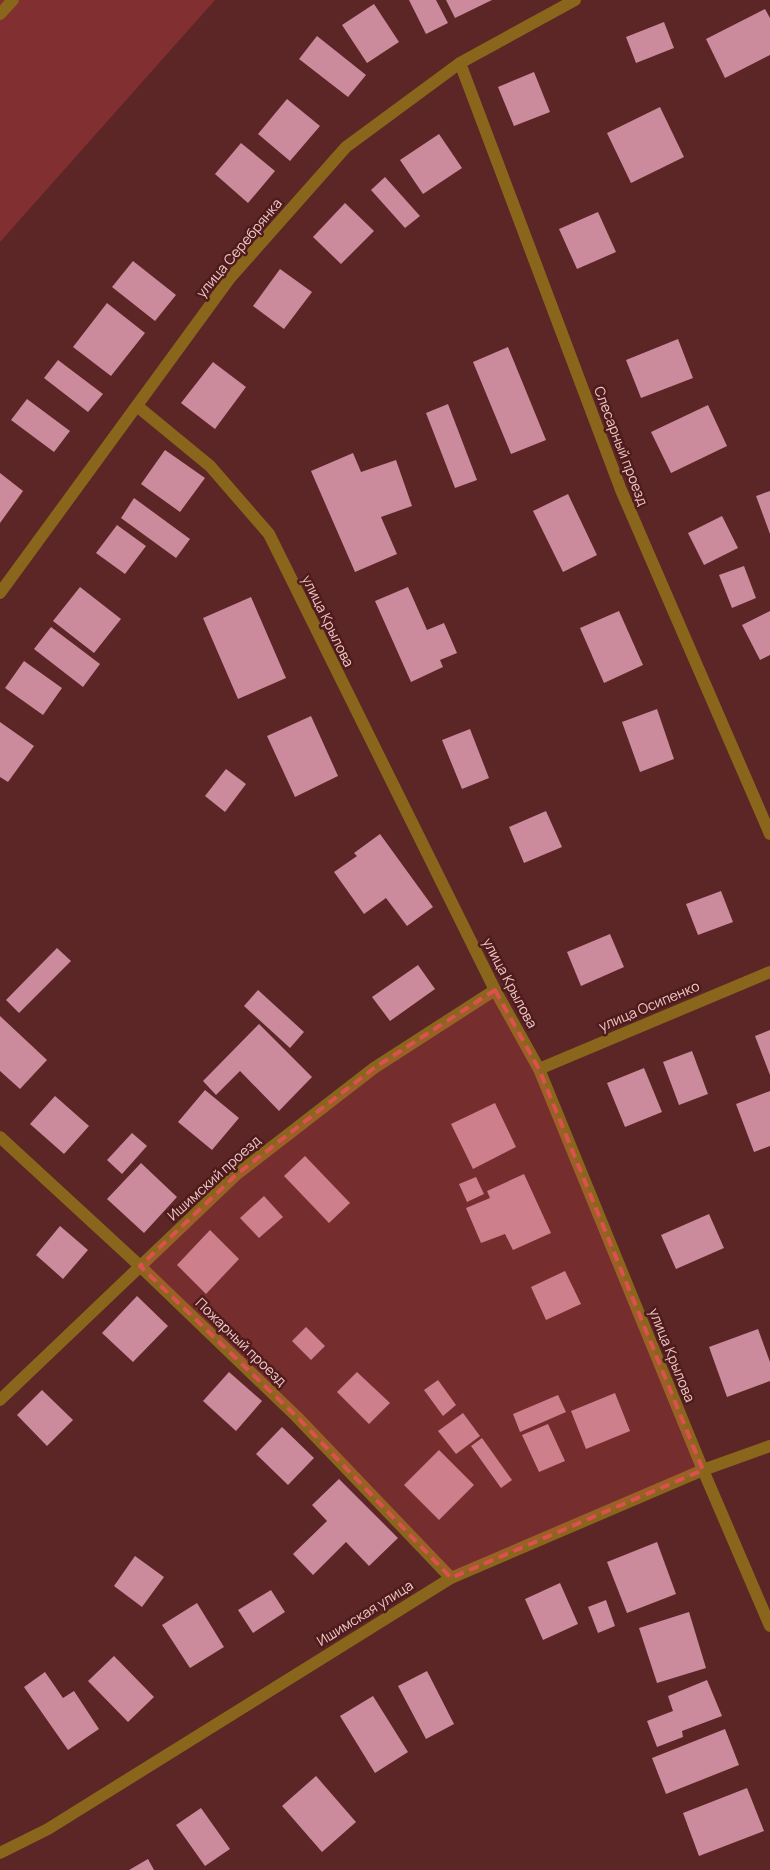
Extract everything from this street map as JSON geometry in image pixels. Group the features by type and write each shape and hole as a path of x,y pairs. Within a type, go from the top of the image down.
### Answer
{"street":[{"path":"0,14 13,0"},
{"name":"улица Серебрянка","path":"0,593 230,278 346,147 460,63 575,0"},
{"name":"Слесарный проезд","path":"460,63 621,490 770,834"},
{"name":"улица Крылова","path":"137,406 210,466 268,534 495,990 539,1069 770,1626"},
{"name":"улица Осипенко","path":"539,1069 770,972"},
{"name":"Ишимский проезд","path":"0,1400 237,1174 374,1068 495,990"},
{"name":"Пожарный проезд","path":"0,1137 140,1266 297,1417 450,1578"},
{"name":"Ишимская улица","path":"0,1853 48,1829 450,1578 704,1470 770,1446"}],"highlighted area":[{"path":"495,990 539,1069 703,1470 451,1578 297,1417 140,1266 237,1174 374,1068"}],"shaded area":[{"path":"0,0 215,0 0,242"}],"building":[{"path":"409,0 436,0 448,23 426,34"},
{"path":"446,0 492,0 455,18"},
{"path":"374,4 399,42 367,63 342,25"},
{"path":"765,9 770,18 770,55 725,78 706,39"},
{"path":"664,22 674,48 636,63 626,37"},
{"path":"317,36 366,75 348,97 299,59"},
{"path":"534,72 550,112 514,126 498,87"},
{"path":"287,99 320,126 290,161 258,134"},
{"path":"660,107 684,157 631,183 607,133"},
{"path":"439,134 462,168 423,194 400,160"},
{"path":"241,143 275,171 248,203 215,174"},
{"path":"385,177 420,216 405,228 371,190"},
{"path":"345,203 374,231 341,264 313,237"},
{"path":"598,212 616,252 577,269 559,229"},
{"path":"133,261 176,295 155,321 112,287"},
{"path":"280,269 312,292 284,329 253,306"},
{"path":"107,303 145,333 111,376 73,347"},
{"path":"678,339 693,378 641,398 626,360"},
{"path":"508,347 546,440 511,454 473,362"},
{"path":"58,360 103,394 88,412 44,378"},
{"path":"213,362 246,387 215,429 181,403"},
{"path":"27,399 70,431 54,452 11,420"},
{"path":"448,404 477,480 455,488 426,413"},
{"path":"708,405 727,446 671,473 651,432"},
{"path":"165,450 205,478 180,512 141,484"},
{"path":"353,453 361,472 396,460 412,506 381,517 397,554 355,572 311,471"},
{"path":"0,473 23,491 0,523"},
{"path":"770,491 770,534 756,496"},
{"path":"568,494 597,555 563,572 533,511"},
{"path":"134,498 190,539 176,558 121,518"},
{"path":"722,516 738,548 704,565 688,533"},
{"path":"117,525 146,546 125,574 96,553"},
{"path":"744,566 756,598 732,608 719,575"},
{"path":"80,587 121,619 94,653 53,621"},
{"path":"408,587 427,630 444,623 457,653 440,660 443,667 411,682 375,601"},
{"path":"251,597 286,678 238,699 203,618"},
{"path":"619,611 643,665 604,683 580,628"},
{"path":"770,611 770,655 760,660 742,625"},
{"path":"51,627 100,664 83,687 34,649"},
{"path":"24,661 62,688 43,715 5,688"},
{"path":"657,709 674,759 640,772 622,722"},
{"path":"311,716 338,776 295,797 267,736"},
{"path":"0,722 34,746 8,782 0,777"},
{"path":"470,729 489,778 462,789 442,740"},
{"path":"226,769 246,784 225,812 205,796"},
{"path":"546,811 562,847 524,863 509,827"},
{"path":"380,834 433,907 407,926 386,898 364,914 334,872 357,856 354,853"},
{"path":"721,891 733,922 698,935 686,904"},
{"path":"610,934 624,967 581,986 567,952"},
{"path":"57,948 71,961 19,1013 6,1000"},
{"path":"418,965 435,989 390,1021 372,997"},
{"path":"258,990 304,1032 290,1048 244,1006"},
{"path":"0,1016 47,1060 20,1089 0,1071"},
{"path":"259,1024 312,1077 279,1111 240,1071 216,1095 203,1081"},
{"path":"770,1030 770,1075 755,1036"},
{"path":"692,1051 708,1094 679,1105 663,1062"},
{"path":"644,1068 662,1112 625,1127 607,1083"},
{"path":"205,1090 239,1118 212,1150 178,1122"},
{"path":"770,1091 770,1146 754,1152 736,1104"},
{"path":"55,1096 89,1126 64,1154 30,1124"},
{"path":"495,1103 516,1147 473,1169 451,1124"},
{"path":"132,1133 147,1146 122,1174 107,1160"},
{"path":"305,1156 350,1203 329,1223 284,1176"},
{"path":"141,1163 177,1197 144,1233 107,1199"},
{"path":"524,1174 551,1233 513,1250 505,1234 481,1243 466,1208 490,1198 487,1191"},
{"path":"476,1177 484,1194 467,1202 459,1184"},
{"path":"264,1196 283,1217 259,1238 240,1218"},
{"path":"709,1214 724,1248 676,1269 661,1235"},
{"path":"60,1226 88,1250 63,1279 36,1255"},
{"path":"210,1230 239,1259 206,1294 177,1265"},
{"path":"565,1271 581,1304 546,1320 531,1287"},
{"path":"137,1296 168,1326 133,1362 102,1333"},
{"path":"306,1327 325,1346 311,1360 292,1341"},
{"path":"758,1329 770,1362 770,1381 727,1397 709,1347"},
{"path":"229,1372 262,1401 236,1431 203,1401"},
{"path":"357,1372 390,1403 369,1424 337,1392"},
{"path":"438,1380 456,1405 443,1416 424,1390"},
{"path":"42,1390 73,1420 47,1446 17,1415"},
{"path":"615,1393 630,1431 586,1449 571,1411"},
{"path":"558,1395 566,1412 520,1432 513,1414"},
{"path":"463,1413 480,1436 456,1454 438,1431"},
{"path":"548,1424 565,1461 539,1472 522,1435"},
{"path":"282,1427 314,1458 288,1485 256,1454"},
{"path":"482,1438 512,1480 501,1488 471,1446"},
{"path":"439,1450 474,1485 439,1520 404,1485"},
{"path":"339,1479 398,1538 369,1566 346,1542 313,1575 293,1554 327,1521 312,1505"},
{"path":"657,1542 676,1594 627,1613 607,1562"},
{"path":"135,1556 164,1577 142,1607 114,1586"},
{"path":"560,1583 578,1624 543,1640 525,1599"},
{"path":"271,1590 285,1612 253,1633 238,1610"},
{"path":"606,1600 615,1626 598,1633 588,1607"},
{"path":"197,1603 224,1647 190,1668 162,1625"},
{"path":"689,1612 706,1668 657,1683 639,1628"},
{"path":"114,1656 154,1697 128,1722 88,1681"},
{"path":"427,1671 454,1724 426,1739 398,1686"},
{"path":"45,1672 63,1698 74,1691 99,1729 68,1750 24,1687"},
{"path":"707,1680 722,1716 682,1731 683,1737 657,1747 647,1721 673,1711 668,1696"},
{"path":"373,1696 408,1752 375,1773 340,1716"},
{"path":"725,1729 739,1765 666,1794 652,1758"},
{"path":"316,1776 356,1822 322,1852 282,1806"},
{"path":"747,1788 764,1831 699,1856 683,1813"},
{"path":"201,1808 230,1849 205,1866 176,1825"},
{"path":"148,1859 154,1870 129,1870"}]}
